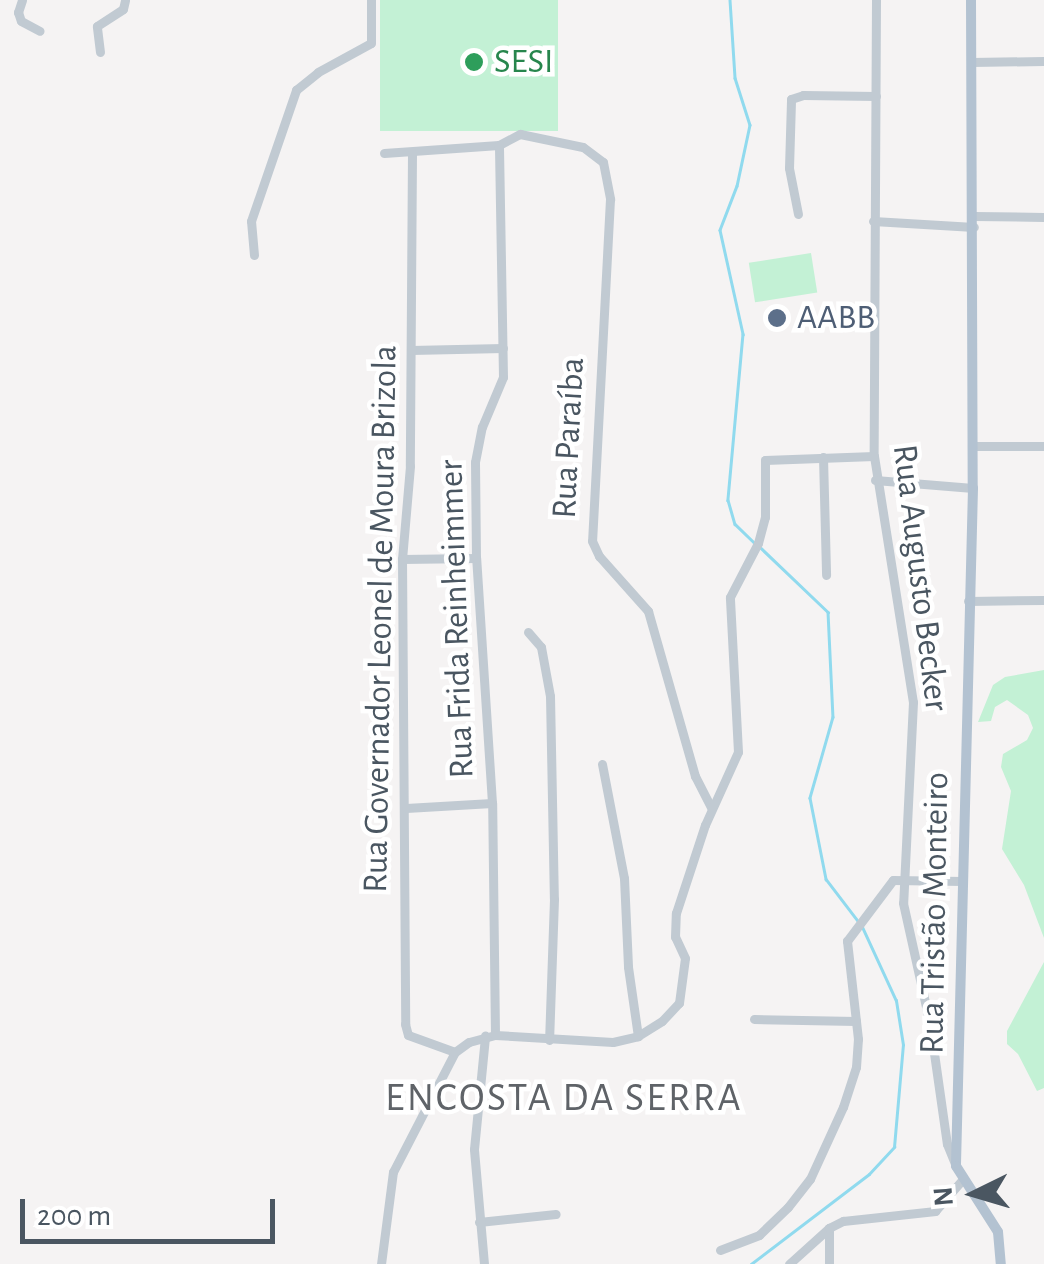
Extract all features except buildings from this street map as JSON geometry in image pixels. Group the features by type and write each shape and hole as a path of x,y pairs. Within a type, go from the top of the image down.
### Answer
{"main road":[{"name":"Rua Tristão Monteiro","path":"956,1166 973,488 971,0"},
{"name":"Rua Augusto Becker","path":"956,1166 998,1232 1002,1264"}],"street":[{"path":"22,0 18,12 21,21 40,31"},
{"path":"100,52 97,26 124,9 125,0"},
{"path":"254,255 251,221 296,90 318,72 371,43 371,0"},
{"name":"Rua Augusto Becker","path":"876,0 875,480 908,656 912,702 904,878 908,941 930,1026 947,1144 956,1166"},
{"path":"971,62 1044,61"},
{"path":"798,214 789,168 791,99 803,95 876,96"},
{"name":"Rua Paraíba","path":"499,146 520,134 583,147 602,162 610,198 592,541 599,556 648,611 696,776 711,808"},
{"path":"384,153 499,146"},
{"name":"Rua Frida Reinheimmer","path":"484,1264 474,1149 490,1036 492,802 476,558 477,444 503,377 499,146"},
{"name":"Rua Governador Leonel de Moura Brizola","path":"412,153 410,466 402,560 408,1035 455,1052"},
{"path":"874,221 1044,217"},
{"path":"411,350 503,348"},
{"path":"973,446 1044,446"},
{"path":"824,456 826,574"},
{"path":"380,1264 393,1172 455,1052 490,1036 614,1042 638,1036 662,1021 682,992 685,958 673,925 711,808 738,752 730,597 758,543 766,508 765,460 874,456"},
{"path":"875,480 973,488"},
{"path":"402,560 476,558"},
{"path":"968,601 1044,600"},
{"path":"528,632 541,648 550,696 554,899 549,1040"},
{"path":"602,764 624,878 628,967 638,1036"},
{"path":"406,808 492,802"},
{"path":"720,1250 759,1235 810,1179 843,1107 856,1067 856,1021 846,941 893,880 963,882"},
{"path":"754,1020 791,1024 856,1021"},
{"path":"789,1264 828,1228 843,1221 936,1211 963,1179"},
{"path":"480,1222 556,1214"},
{"path":"828,1228 829,1264"}],"green space":[{"name":"SESI","path":"380,0 558,0 558,131 380,131"},
{"path":"811,253 817,293 755,302 749,263"},
{"path":"1044,670 1044,938 1024,885 1002,849 1011,791 1001,767 1003,754 1027,740 1033,728 1028,715 1007,700 995,707 991,721 978,722 993,685 1005,677"},
{"path":"1044,962 1044,1088 1037,1091 1018,1054 1007,1044 1007,1031"}],"waterway":[{"path":"730,0 735,78 750,125 737,186 720,230 743,334 728,500 735,524 755,543"},
{"path":"761,548 828,612 833,717 810,798 826,879 858,921"},
{"path":"751,1264 869,1174 894,1147 903,1045 896,1001 862,927"}],"place":[{"name":"SESI","path":"474,62"},
{"name":"AABB","path":"777,318"}],"district":[{"name":"ENCOSTA DA SERRA","path":"564,1098"}]}
